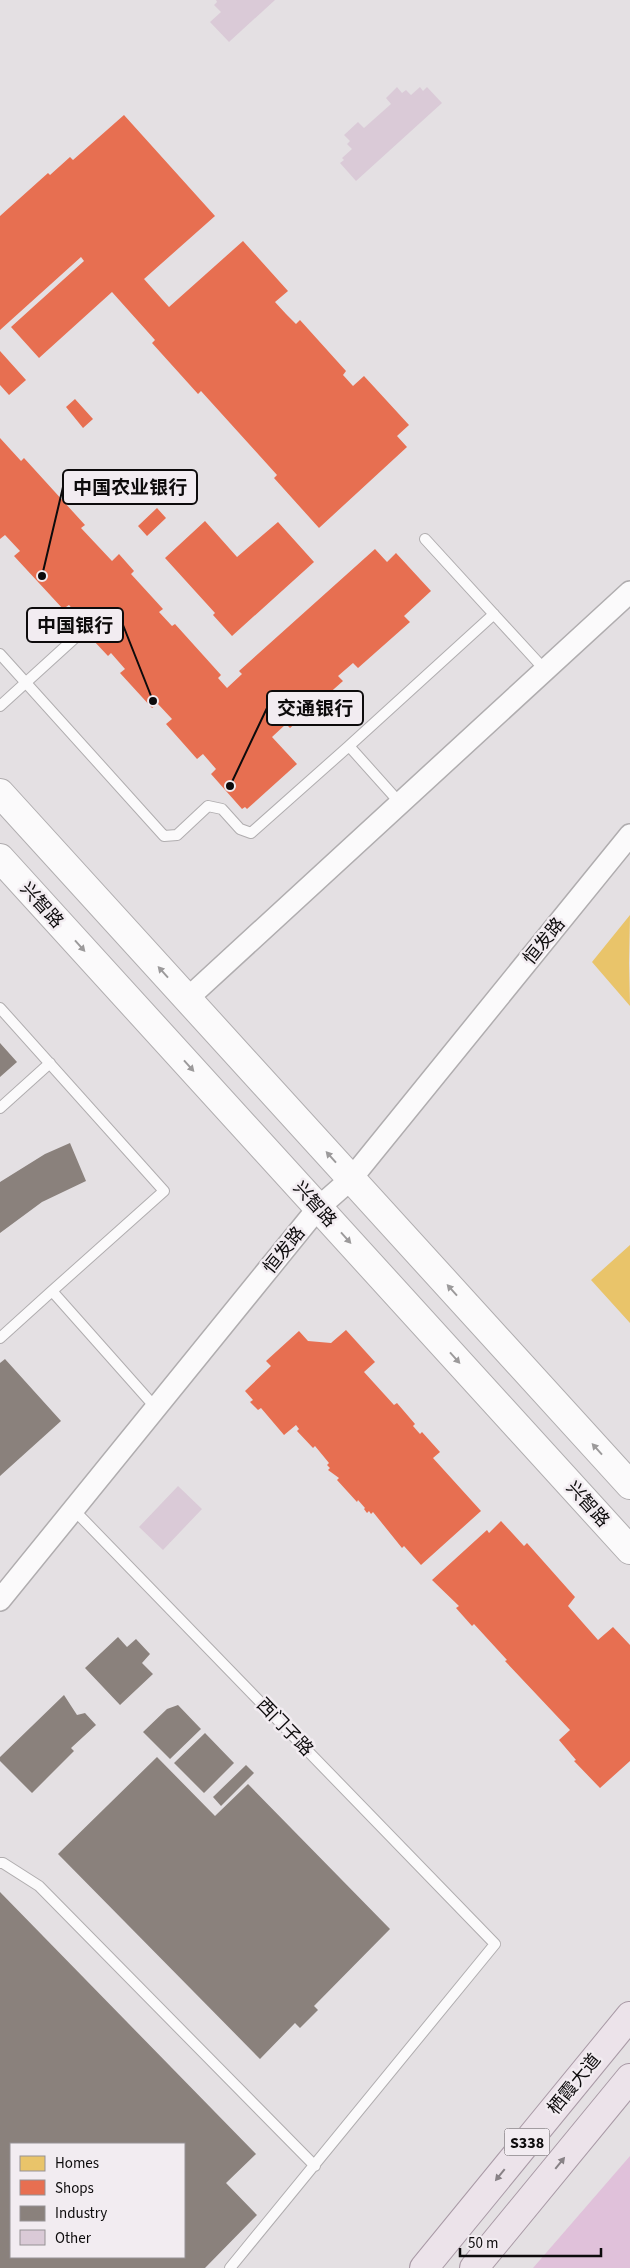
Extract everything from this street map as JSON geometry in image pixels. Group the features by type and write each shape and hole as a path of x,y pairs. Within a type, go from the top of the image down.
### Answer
{"main road":[{"path":"0,793 630,1485"},
{"name":"兴智路","path":"0,858 630,1550"},
{"name":"栖霞大道","path":"424,2268 630,2016"},
{"name":"S338","path":"474,2268 630,2078"}],"street":[{"path":"187,999 630,592"},
{"name":"恒发路","path":"0,1600 318,1208 351,1179 630,835"}],"lane":[{"path":"426,539 545,670"},
{"path":"0,654 164,836 177,835 208,806 222,809 240,829 251,833 494,614"},
{"path":"0,706 77,636"},
{"path":"349,746 400,803"},
{"path":"0,1008 164,1191 0,1338"},
{"path":"0,1108 50,1063"},
{"path":"52,1291 155,1407"},
{"name":"西门子路","path":"74,1510 495,1944 315,2166"},
{"path":"0,1863 3,1863 39,1886 315,2166 230,2268"}],"shaded area":[{"path":"630,2156 630,2268 533,2268"}],"building: Homes":[{"path":"630,915 629,963 630,1006 592,962"},
{"path":"630,1245 630,1323 591,1280"}],"building: Shops":[{"path":"124,115 215,216 144,279 169,307 243,241 288,291 275,302 296,324 300,320 346,371 343,375 353,386 364,376 409,425 397,436 407,447 319,528 274,478 277,475 201,391 198,394 152,343 155,340 112,292 39,358 11,327 84,261 81,257 0,330 0,216 48,173 50,175 70,157 73,160"},
{"path":"0,351 26,380 9,395 0,385"},
{"path":"75,399 93,419 83,428 66,407"},
{"path":"0,438 21,461 24,458 85,525 81,528 112,561 119,554 134,571 131,574 163,609 159,612 172,626 175,624 221,675 218,678 227,688 242,674 239,671 375,549 387,562 396,553 431,591 404,616 410,622 358,668 353,663 338,676 343,681 290,728 286,724 272,737 297,764 247,809 245,807 242,809 211,774 216,769 203,754 197,759 166,724 172,719 158,704 152,708 120,673 125,669 111,653 108,656 77,623 81,619 69,605 63,609 14,556 20,551 5,535 0,539"},
{"path":"157,508 166,518 147,536 138,526"},
{"path":"205,521 237,557 278,522 314,562 232,636 213,615 215,613 165,558"},
{"path":"346,1330 375,1362 364,1372 394,1405 397,1403 415,1424 413,1426 420,1434 422,1432 440,1452 433,1458 481,1511 421,1565 404,1546 402,1548 373,1512 371,1514 369,1511 367,1513 358,1500 357,1502 337,1480 339,1478 328,1470 330,1468 327,1465 329,1463 315,1446 313,1448 297,1431 299,1429 296,1425 284,1435 261,1408 258,1410 250,1402 253,1400 245,1391 271,1366 266,1361 299,1331 308,1341 331,1343"},
{"path":"501,1521 524,1546 527,1543 575,1597 568,1606 598,1640 613,1627 630,1645 630,1761 600,1788 574,1761 576,1760 559,1740 570,1730 505,1661 507,1660 474,1624 472,1626 456,1608 459,1606 432,1580 487,1530 489,1533"}],"building: Industry":[{"path":"0,1043 17,1062 0,1077"},
{"path":"70,1143 86,1181 42,1202 0,1233 0,1182 45,1154"},
{"path":"5,1359 61,1421 0,1476 0,1363"},
{"path":"118,1637 127,1647 136,1639 150,1654 142,1663 153,1674 120,1705 85,1668"},
{"path":"64,1695 77,1715 85,1713 96,1725 71,1748 74,1751 32,1793 0,1761 0,1757"},
{"path":"178,1705 201,1729 170,1759 143,1732 167,1709"},
{"path":"205,1733 234,1763 204,1793 174,1763"},
{"path":"157,1757 215,1816 248,1784 390,1929 314,2006 318,2010 300,2028 295,2023 260,2059 58,1854"},
{"path":"246,1765 254,1773 221,1806 213,1797"},
{"path":"0,1892 256,2154 226,2183 257,2215 205,2268 0,2268"}],"building: Other":[{"path":"216,0 275,0 229,42 210,22 221,12 214,5 217,2"},
{"path":"397,87 402,93 406,90 411,95 420,87 423,91 427,87 442,103 356,181 340,163 344,160 342,158 352,149 347,144 350,141 344,135 358,122 364,128 391,104 386,98"},
{"path":"178,1486 202,1509 163,1550 139,1527"}],"place":[{"name":"中国农业银行","path":"42,576"},
{"name":"中国银行","path":"153,701"},
{"name":"交通银行","path":"230,786"}]}
